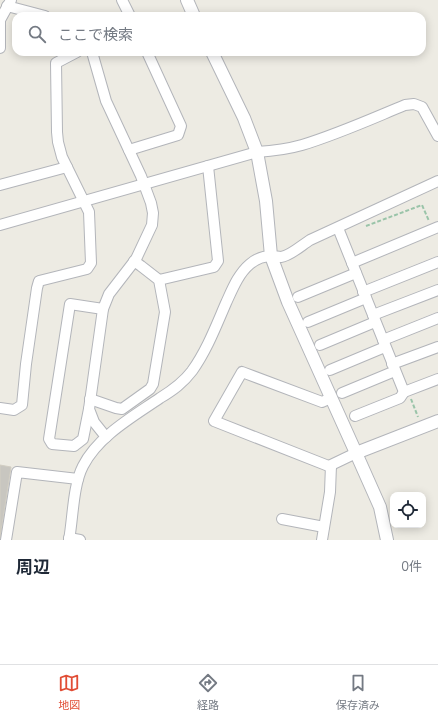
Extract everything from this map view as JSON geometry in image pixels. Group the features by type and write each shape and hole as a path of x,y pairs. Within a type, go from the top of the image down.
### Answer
{"street":[{"path":"122,0 128,12"},
{"path":"187,0 192,12"},
{"path":"0,48 0,20 9,3 34,12"},
{"path":"0,408 14,410 22,405 26,364 39,281 87,268 91,263 89,212 67,166 60,149 56,132 56,63 69,56"},
{"path":"93,56 106,101 152,203 152,225 134,261 109,294 103,309 84,439 74,446 52,444 49,439 70,304 103,309"},
{"path":"129,150 178,135 181,126 149,56"},
{"path":"214,56 244,118 257,152 266,201 271,256 288,302 336,396 356,453 380,507 387,540"},
{"path":"0,225 257,152 301,145 346,130 405,105 414,104 422,107 438,136"},
{"path":"0,185 67,166"},
{"path":"159,280 214,267 218,261 208,166"},
{"path":"80,540 69,539 78,479 83,466 93,450 116,428 180,385 208,345 234,286 241,274 250,264 260,258 271,256 281,257 291,253 310,240 438,181"},
{"path":"338,228 394,368 405,391"},
{"path":"352,263 436,228"},
{"path":"89,404 122,409 150,389 154,384 165,312 159,280 134,261"},
{"path":"308,322 438,262"},
{"path":"298,297 356,273"},
{"path":"320,345 438,290"},
{"path":"330,370 438,318"},
{"path":"331,467 214,421 242,372 322,402 438,347"},
{"path":"355,416 400,398 405,391 438,379"},
{"path":"89,404 94,422 106,437"},
{"path":"322,540 330,492 331,465 356,453 438,421"},
{"path":"6,540 17,472 78,479"},
{"path":"282,519 324,527"}],"path":[{"path":"362,228 422,205 436,228"},
{"path":"405,391 422,427"}],"building":[{"path":"0,465 11,467 0,538"}]}
